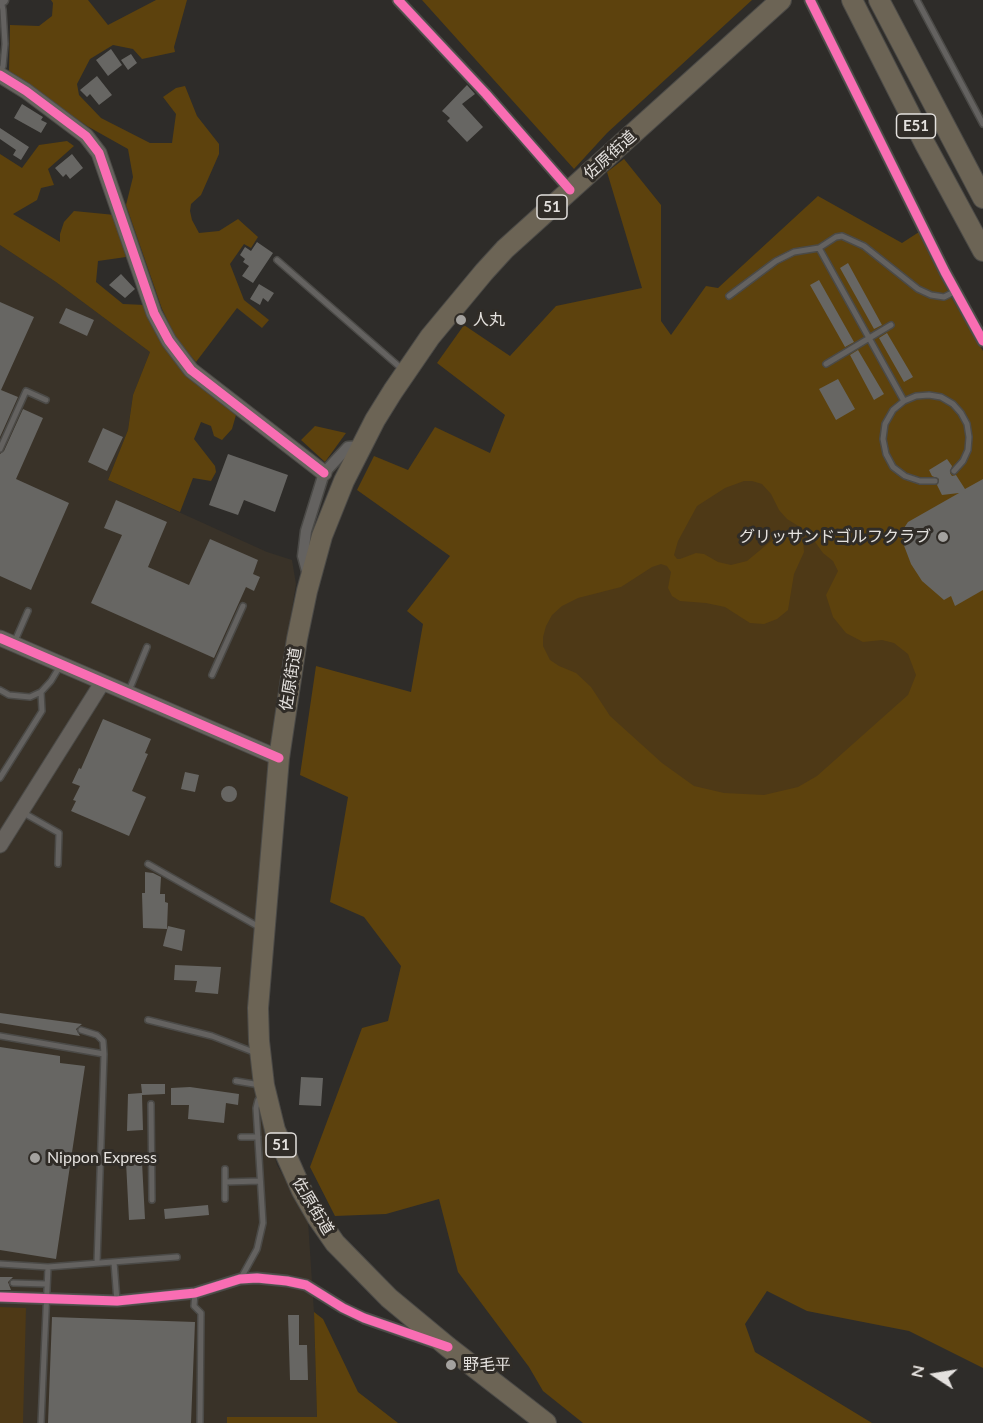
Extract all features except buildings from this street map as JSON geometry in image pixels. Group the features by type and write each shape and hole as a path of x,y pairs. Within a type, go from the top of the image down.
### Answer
{"highway":[{"name":"佐原街道","path":"546,1423 389,1298 335,1243 302,1191 275,1130 265,1091 260,1054 258,1008 279,758 297,639 310,581 330,515 360,446 430,337 484,272 570,190 781,0"},
{"name":"E51","path":"852,0 925,144 983,251"},
{"name":"E51","path":"879,0 983,198"}],"street":[{"path":"398,0 486,93 570,190"},
{"path":"810,0 983,341"},
{"path":"0,74 86,136 99,153 154,313 169,341 190,370 324,473"},
{"path":"310,581 303,556 306,531 324,473 348,447 360,446"},
{"path":"7,641 279,758"},
{"path":"0,845 102,683"},
{"path":"0,1297 117,1301 195,1293 240,1279 287,1281 306,1286 364,1318 448,1347"}],"lane":[{"path":"0,74 3,66 4,44 1,0"},
{"path":"917,0 983,124"},
{"path":"729,296 776,261 794,252 819,248 836,237 842,236 864,246 918,289 931,295 944,297 956,291"},
{"path":"819,248 904,400"},
{"path":"277,260 390,361 406,372"},
{"path":"826,364 891,325"},
{"path":"0,449 26,391 46,400"},
{"path":"935,481 920,481 905,476 893,467 886,454 883,439 885,424 892,410 904,400 929,394 941,397 962,413 967,424 969,443 963,461 954,471"},
{"path":"212,675 243,606"},
{"path":"7,641 28,611"},
{"path":"128,694 147,647"},
{"path":"0,690 9,695 30,698 41,692 61,665"},
{"path":"0,778 42,711 41,692"},
{"path":"22,812 59,833 58,864"},
{"path":"147,864 263,929"},
{"path":"148,1020 212,1036 260,1054"},
{"path":"81,1030 97,1035 103,1041 104,1054 97,1263"},
{"path":"0,1036 104,1054"},
{"path":"236,1080 265,1091 258,1100 256,1108 263,1223 257,1249 240,1279"},
{"path":"151,1104 152,1200"},
{"path":"241,1137 258,1137"},
{"path":"225,1169 225,1199"},
{"path":"225,1182 260,1181"},
{"path":"0,1264 48,1267 177,1257"},
{"path":"114,1262 117,1301"},
{"path":"40,1423 48,1267"},
{"path":"13,1283 47,1284"},
{"path":"195,1293 194,1306 201,1313 201,1423"}],"shaded area":[{"path":"51,0 88,0 108,25 156,0 187,0 174,47 175,52 142,59 133,49 113,45 90,59 77,84 79,95 101,118 150,143 172,143 176,114 163,97 176,88 185,86 197,116 219,144 219,154 201,195 191,204 192,220 199,233 219,231 238,219 258,237 251,248 244,244 230,264 244,300 269,320 262,328 237,308 196,362 177,340 162,309 126,205 133,177 128,149 87,126 9,72 10,25 39,26 52,16 53,3"},
{"path":"422,0 752,0 607,133 574,169"},
{"path":"67,141 74,146 48,169 54,185 41,188 37,200 13,214 60,242 64,222 74,211 115,215 126,257 98,261 96,282 123,304 145,305 186,373 236,415 232,429 222,440 214,436 211,426 201,422 194,439 215,466 216,472 211,481 193,478 180,512 108,480 128,430 133,395 150,352 56,282 0,245 0,154 22,168 39,145"},
{"name":"グリッサンドゴルフクラブ","path":"624,159 661,205 661,321 671,335 706,286 718,288 818,196 902,243 919,232 950,295 983,351 983,1368 909,1331 807,1311 767,1291 745,1324 755,1352 872,1423 583,1423 543,1391 529,1367 458,1272 439,1199 386,1214 335,1216 310,1167 362,1028 388,1021 401,966 364,917 330,902 348,797 300,775 316,666 411,692 423,624 407,611 450,556 357,490 374,456 408,470 435,427 490,453 505,415 437,363 464,325 510,356 556,306 642,288 607,172"},
{"path":"0,245 56,282 150,352 133,395 128,430 108,480 267,552 292,560 296,584 269,754 256,925 261,1111 277,1165 308,1221 314,1312 317,1417 227,1417 227,1423 0,1423"},
{"path":"315,426 346,433 325,462 301,440"},
{"path":"744,481 762,484 787,519 808,532 823,553 833,561 838,571 826,595 833,617 846,633 863,642 882,640 894,643 908,654 916,675 908,695 817,776 798,787 764,795 724,793 694,786 662,763 610,716 591,687 576,673 550,660 543,646 546,626 552,615 562,606 578,598 621,587 652,567 661,564 667,566 671,572 668,588 672,596 680,601 725,607 750,623 764,624 777,619 788,610 794,574 804,552 803,540 796,535 787,534 776,537 747,561 731,565 718,562 704,554 696,553 680,559 674,555 678,541 697,506 725,488"},
{"path":"0,1307 26,1308 23,1423 0,1423"},
{"path":"314,1312 323,1319 358,1392 398,1423 227,1423 227,1417 317,1417"}],"cycle path":[{"path":"398,0 486,94 570,190"},
{"path":"810,0 945,272 983,341"},
{"path":"0,75 26,91 86,136 99,153 154,313 169,341 191,370 324,473"},
{"path":"0,638 279,758"},
{"path":"0,1297 117,1301 195,1293 240,1279 287,1281 306,1285 364,1318 448,1347"}],"place":[{"name":"人丸","path":"461,320"},
{"name":"グリッサンドゴルフクラブ","path":"943,537"},
{"name":"Nippon Express","path":"35,1158"},
{"name":"野毛平","path":"451,1365"}]}
